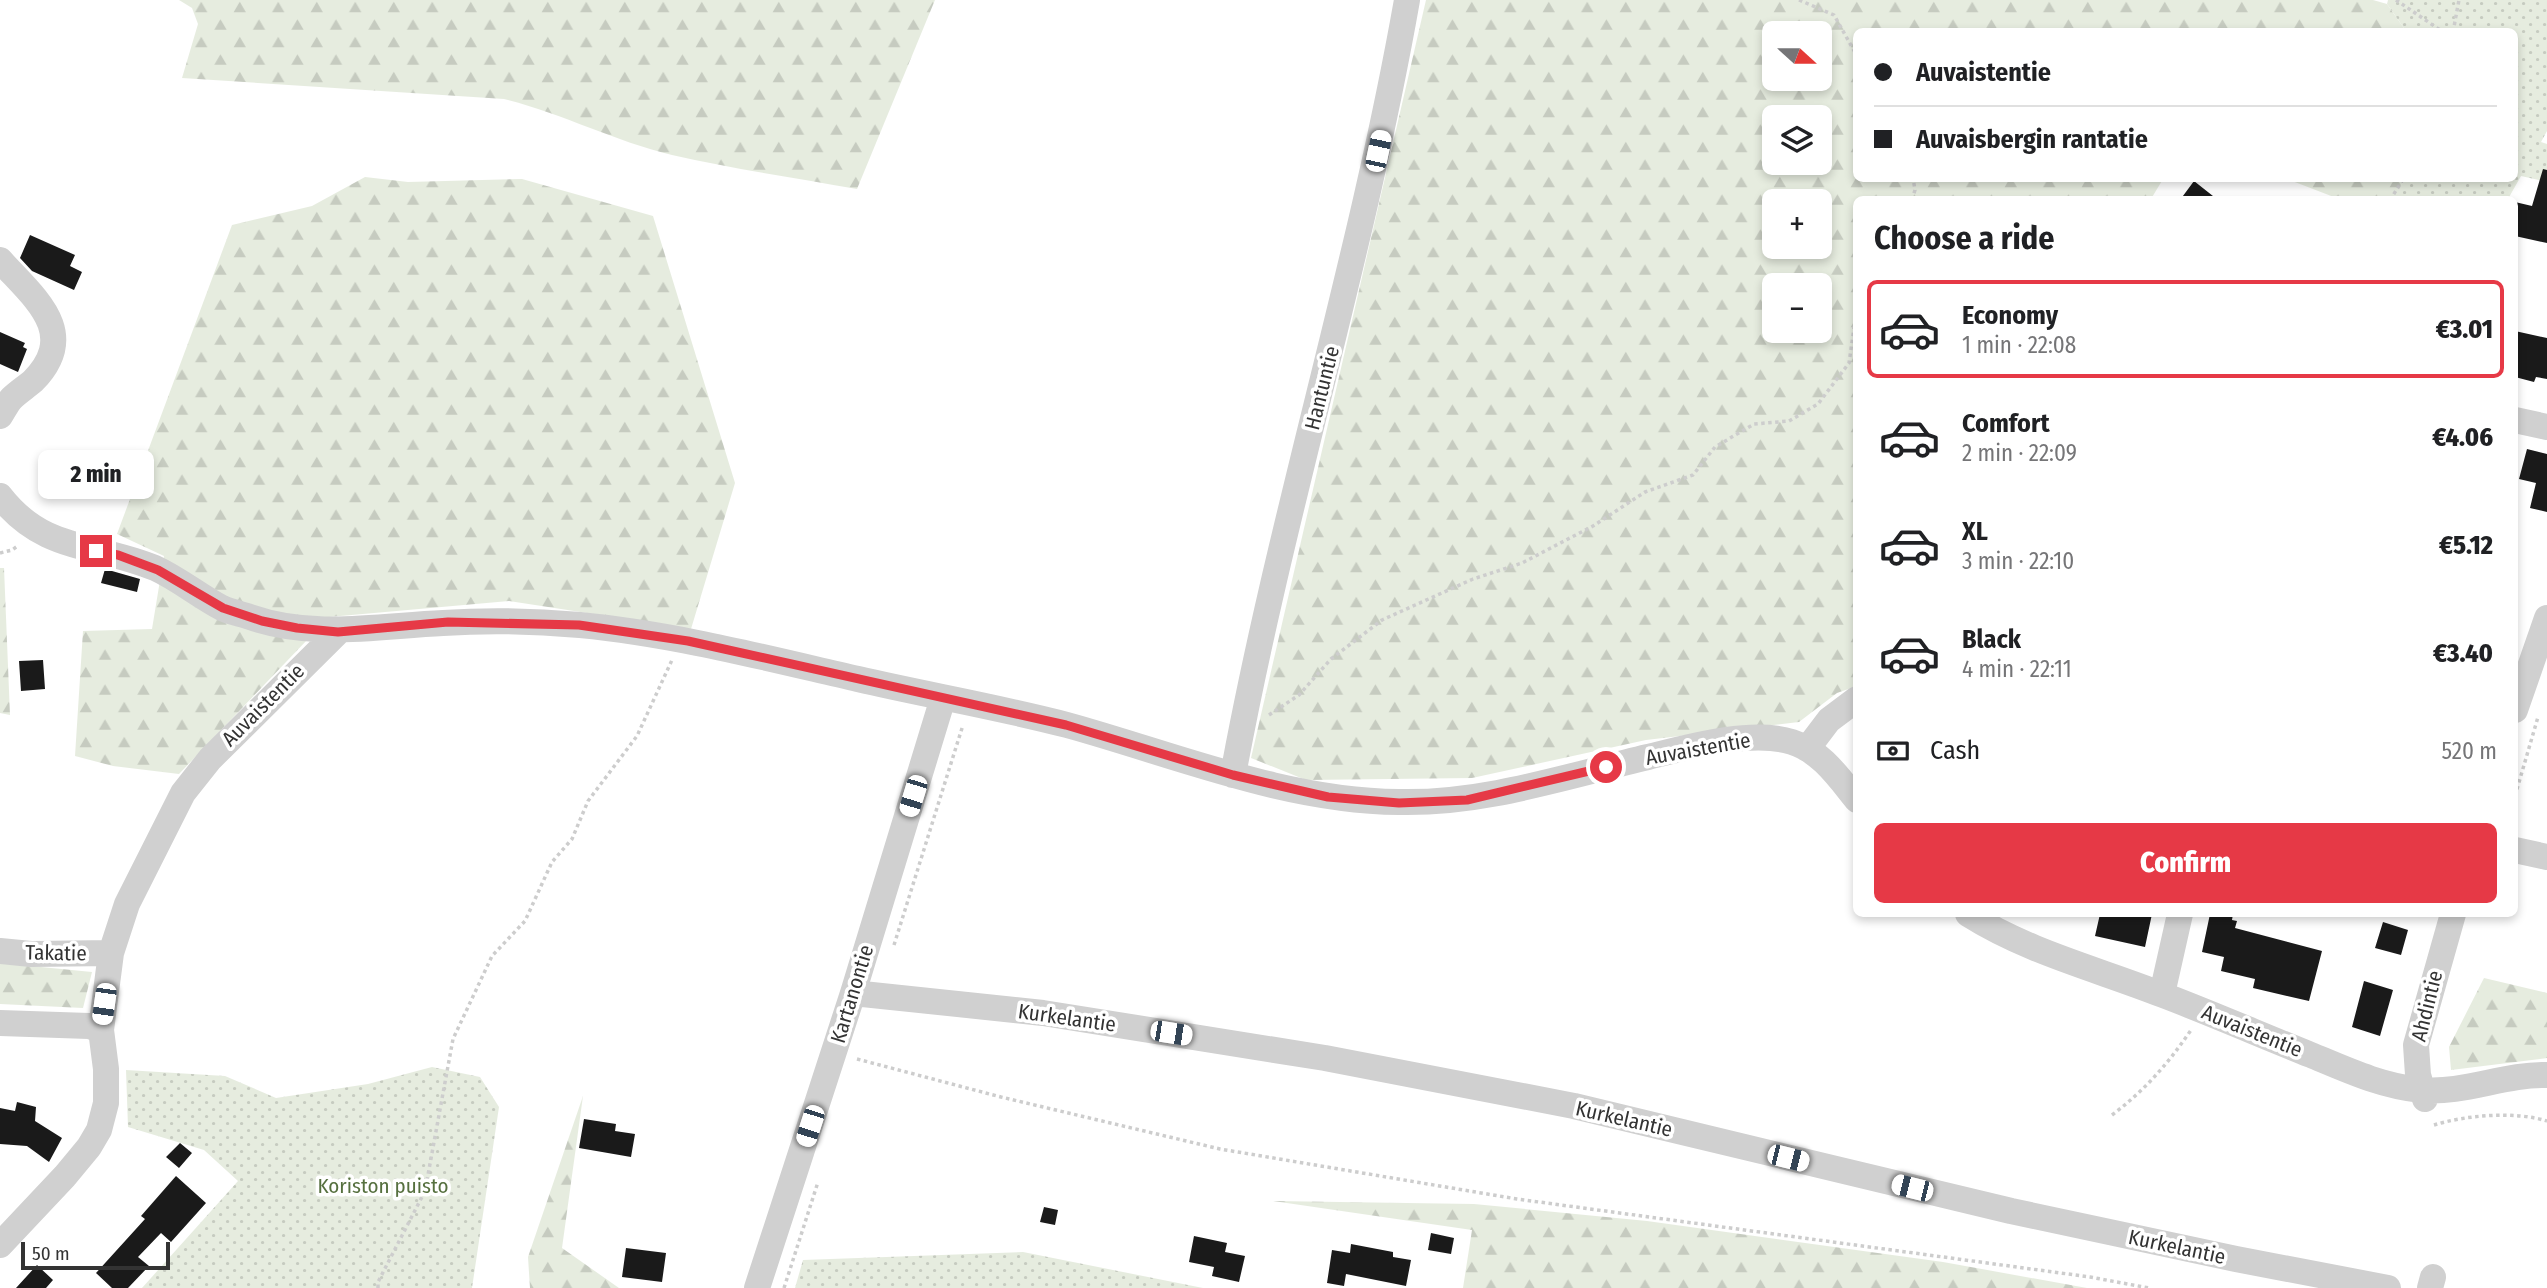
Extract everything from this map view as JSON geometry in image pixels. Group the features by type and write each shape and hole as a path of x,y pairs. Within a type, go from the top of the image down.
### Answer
{"street":[{"name":"Hantuntie","path":"1233,775 1263,629 1374,174 1407,0"},
{"path":"0,260 38,302 54,329 51,355 34,380 12,398 0,416"},
{"path":"2518,421 2547,427"},
{"path":"0,496 12,512 37,531 73,547 118,555 158,570 223,608 262,621 338,632"},
{"path":"2526,714 2521,669 2547,618"},
{"name":"Auvaistentie","path":"0,1245 65,1176 99,1130 106,1103 106,1069 101,1030 111,953 127,904 183,793 218,751 338,632 448,622 512,623 579,625 688,641 1066,725 1233,775 1328,797 1399,803 1467,800 1680,749 1738,740 1780,739 1807,749 1831,769 1853,795"},
{"name":"Kartanontie","path":"757,1288 853,993 943,698"},
{"path":"1807,749 1829,720 1853,702"},
{"path":"2518,851 2547,857"},
{"name":"Auvaistentie","path":"1973,917 2059,958 2162,994 2379,1083 2430,1093 2518,1076 2547,1075"},
{"path":"2162,994 2179,917"},
{"name":"Ahdintie","path":"2430,1093 2417,1068 2416,1045 2452,917"},
{"name":"Takatie","path":"0,951 31,954 111,953"},
{"name":"Kurkelantie","path":"853,993 1044,1013 1325,1058 1574,1107 2011,1211 2388,1288"},
{"path":"0,1023 89,1026 101,1030"}],"path":[{"path":"1799,0 1834,15 1853,49"},
{"path":"2396,0 2437,28"},
{"path":"2454,28 2459,0"},
{"path":"1240,735 1299,695 1331,659 1382,620 1474,579 1522,563 1593,526 1645,492 1693,475 1715,447 1754,424 1789,421 1818,404 1849,363 1853,335"},
{"path":"378,1288 378,1282 425,1191 453,1039 492,956 526,921 552,862 572,839 589,801 638,736 666,670 688,641"},
{"path":"893,948 970,703"},
{"path":"2518,774 2526,714"},
{"path":"2112,1115 2139,1094 2169,1062 2203,1011"},
{"path":"857,1059 1220,1149 1517,1199 2090,1277 2149,1288"},
{"path":"2430,1093 2451,1120"},
{"path":"2434,1125 2451,1120 2516,1116 2547,1121"}],"green space":[{"path":"179,0 935,0 857,189 672,155 504,99 182,78 198,24 192,8"},
{"path":"1426,0 2373,0 2387,4 2404,28 1853,28 1853,182 2161,182 2153,196 1853,196 1853,687 1837,693 1799,722 1646,740 1472,778 1306,780 1251,758"},
{"path":"2388,0 2547,0 2547,131 2541,142 2547,144 2547,182 2521,176 2518,181 2518,28 2404,28 2387,4"},
{"path":"365,177 408,182 522,179 653,216 735,483 691,629 509,601 329,617 179,774 113,766 75,756 83,631 152,629 164,556 117,534 232,225 312,206"},
{"path":"2295,182 2404,182 2393,196 2331,196"},
{"path":"2404,182 2518,182 2510,196 2392,196"},
{"path":"0,568 4,568 10,715 0,713"},
{"path":"0,963 92,972 83,1008 0,1004"},
{"path":"2484,978 2547,993 2547,1058 2451,1070 2449,1047"},
{"name":"Koriston puisto","path":"432,1067 480,1077 499,1107 472,1288 142,1288 238,1181 204,1150 128,1127 126,1070 225,1076 276,1098 368,1084"},
{"path":"583,1096 562,1248 619,1288 530,1288 528,1257"},
{"path":"1273,1201 1474,1204 1647,1221 1943,1262 2087,1288 1463,1288 1472,1230"},
{"path":"1023,1252 1203,1288 795,1288 803,1260"}],"building":[{"path":"2543,169 2547,170 2547,243 2518,237 2518,203 2532,206"},
{"path":"2195,182 2213,196 2183,196"},
{"path":"30,235 75,255 70,266 82,272 74,290 32,271 20,258"},
{"path":"0,332 25,343 23,347 27,349 18,372 0,364"},
{"path":"2518,332 2547,338 2547,379 2536,377 2534,382 2518,378"},
{"path":"2527,449 2547,454 2547,512 2530,508 2536,483 2519,479"},
{"path":"46,458 69,466 66,476 78,480 72,497 57,492 61,480 41,474"},
{"path":"105,569 140,579 137,592 101,583"},
{"path":"43,660 45,689 21,691 19,661"},
{"path":"2099,917 2151,917 2145,947 2095,936"},
{"path":"2209,917 2232,917 2232,920 2237,921 2235,928 2322,951 2309,1001 2253,988 2255,979 2221,971 2224,957 2202,952"},
{"path":"2383,922 2408,930 2401,955 2375,948"},
{"path":"2364,981 2393,990 2380,1036 2352,1027"},
{"path":"17,1102 36,1107 35,1121 62,1138 49,1162 27,1146 0,1144 0,1108 15,1111"},
{"path":"584,1119 616,1124 615,1131 635,1134 631,1157 579,1148"},
{"path":"180,1143 192,1153 179,1168 166,1157"},
{"path":"176,1176 206,1203 171,1242 161,1233 138,1257 149,1266 128,1288 112,1288 96,1273 145,1219 141,1216"},
{"path":"1044,1207 1058,1210 1055,1225 1040,1222"},
{"path":"1431,1233 1454,1238 1451,1254 1428,1250"},
{"path":"1194,1236 1227,1243 1225,1252 1245,1256 1239,1282 1212,1276 1214,1267 1189,1262"},
{"path":"1351,1244 1393,1252 1393,1257 1411,1260 1406,1286 1346,1274 1344,1286 1327,1283 1332,1250 1350,1253"},
{"path":"626,1248 666,1253 662,1282 622,1277"},
{"path":"37,1265 53,1280 46,1288 16,1288"}],"route":[{"path":"96,551 118,555 158,570 223,608 262,621 297,628 338,632 448,622 579,625 688,641 1066,725 1233,775 1328,797 1399,803 1467,800 1606,767"}]}
